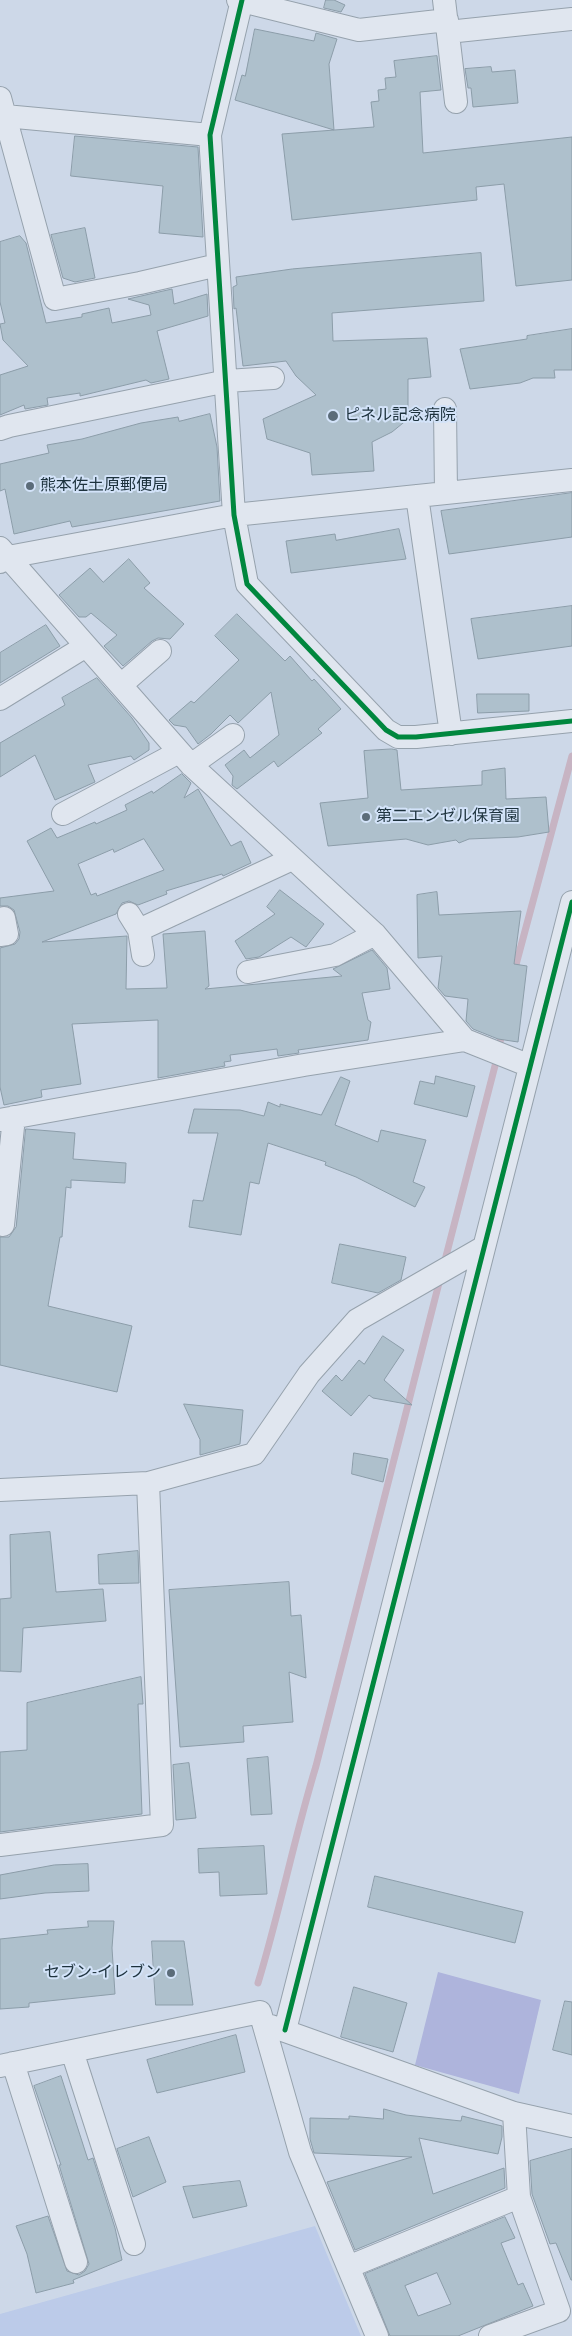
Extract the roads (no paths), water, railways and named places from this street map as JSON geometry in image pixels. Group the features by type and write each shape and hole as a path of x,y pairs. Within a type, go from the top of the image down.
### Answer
{"street":[{"path":"572,19 446,17 360,30 241,0 210,135 218,265 228,381 234,515 247,584 386,730 398,737 451,734 572,721"},
{"path":"446,17 456,102"},
{"path":"210,135 3,107 55,299 140,284 218,265"},
{"path":"0,429 228,381 272,378"},
{"path":"445,409 446,493"},
{"path":"3,556 234,515 572,480"},
{"path":"417,496 451,734"},
{"path":"3,556 86,646 185,759 375,934 465,1040 530,1066"},
{"path":"0,699 86,646"},
{"path":"120,685 160,652"},
{"path":"62,814 185,759 233,735"},
{"path":"143,955 134,922 292,859"},
{"path":"285,2030 572,902"},
{"path":"248,972 335,955 375,934"},
{"path":"3,1225 7,1119 304,1064 465,1040"},
{"path":"0,1490 148,1483 254,1454 309,1374 357,1320 484,1247"},
{"path":"0,1845 162,1825 148,1483"},
{"path":"76,2262 7,2064 260,2012 300,2152 377,2336"},
{"path":"263,2023 514,2113 572,2126"},
{"path":"72,2051 134,2244"},
{"path":"490,2336 559,2312 519,2197 514,2113"},
{"path":"348,2267 519,2197"}],"waterway":[{"path":"514,972 572,756"},
{"path":"444,1264 502,1032"},
{"path":"258,1983 316,1766 440,1279"}],"place":[{"name":"ピネル記念病院","path":"333,416"},
{"name":"熊本佐土原郵便局","path":"30,486"},
{"name":"第二エンゼル保育園","path":"366,817"},
{"name":"セブン-イレブン","path":"171,1973"}]}
